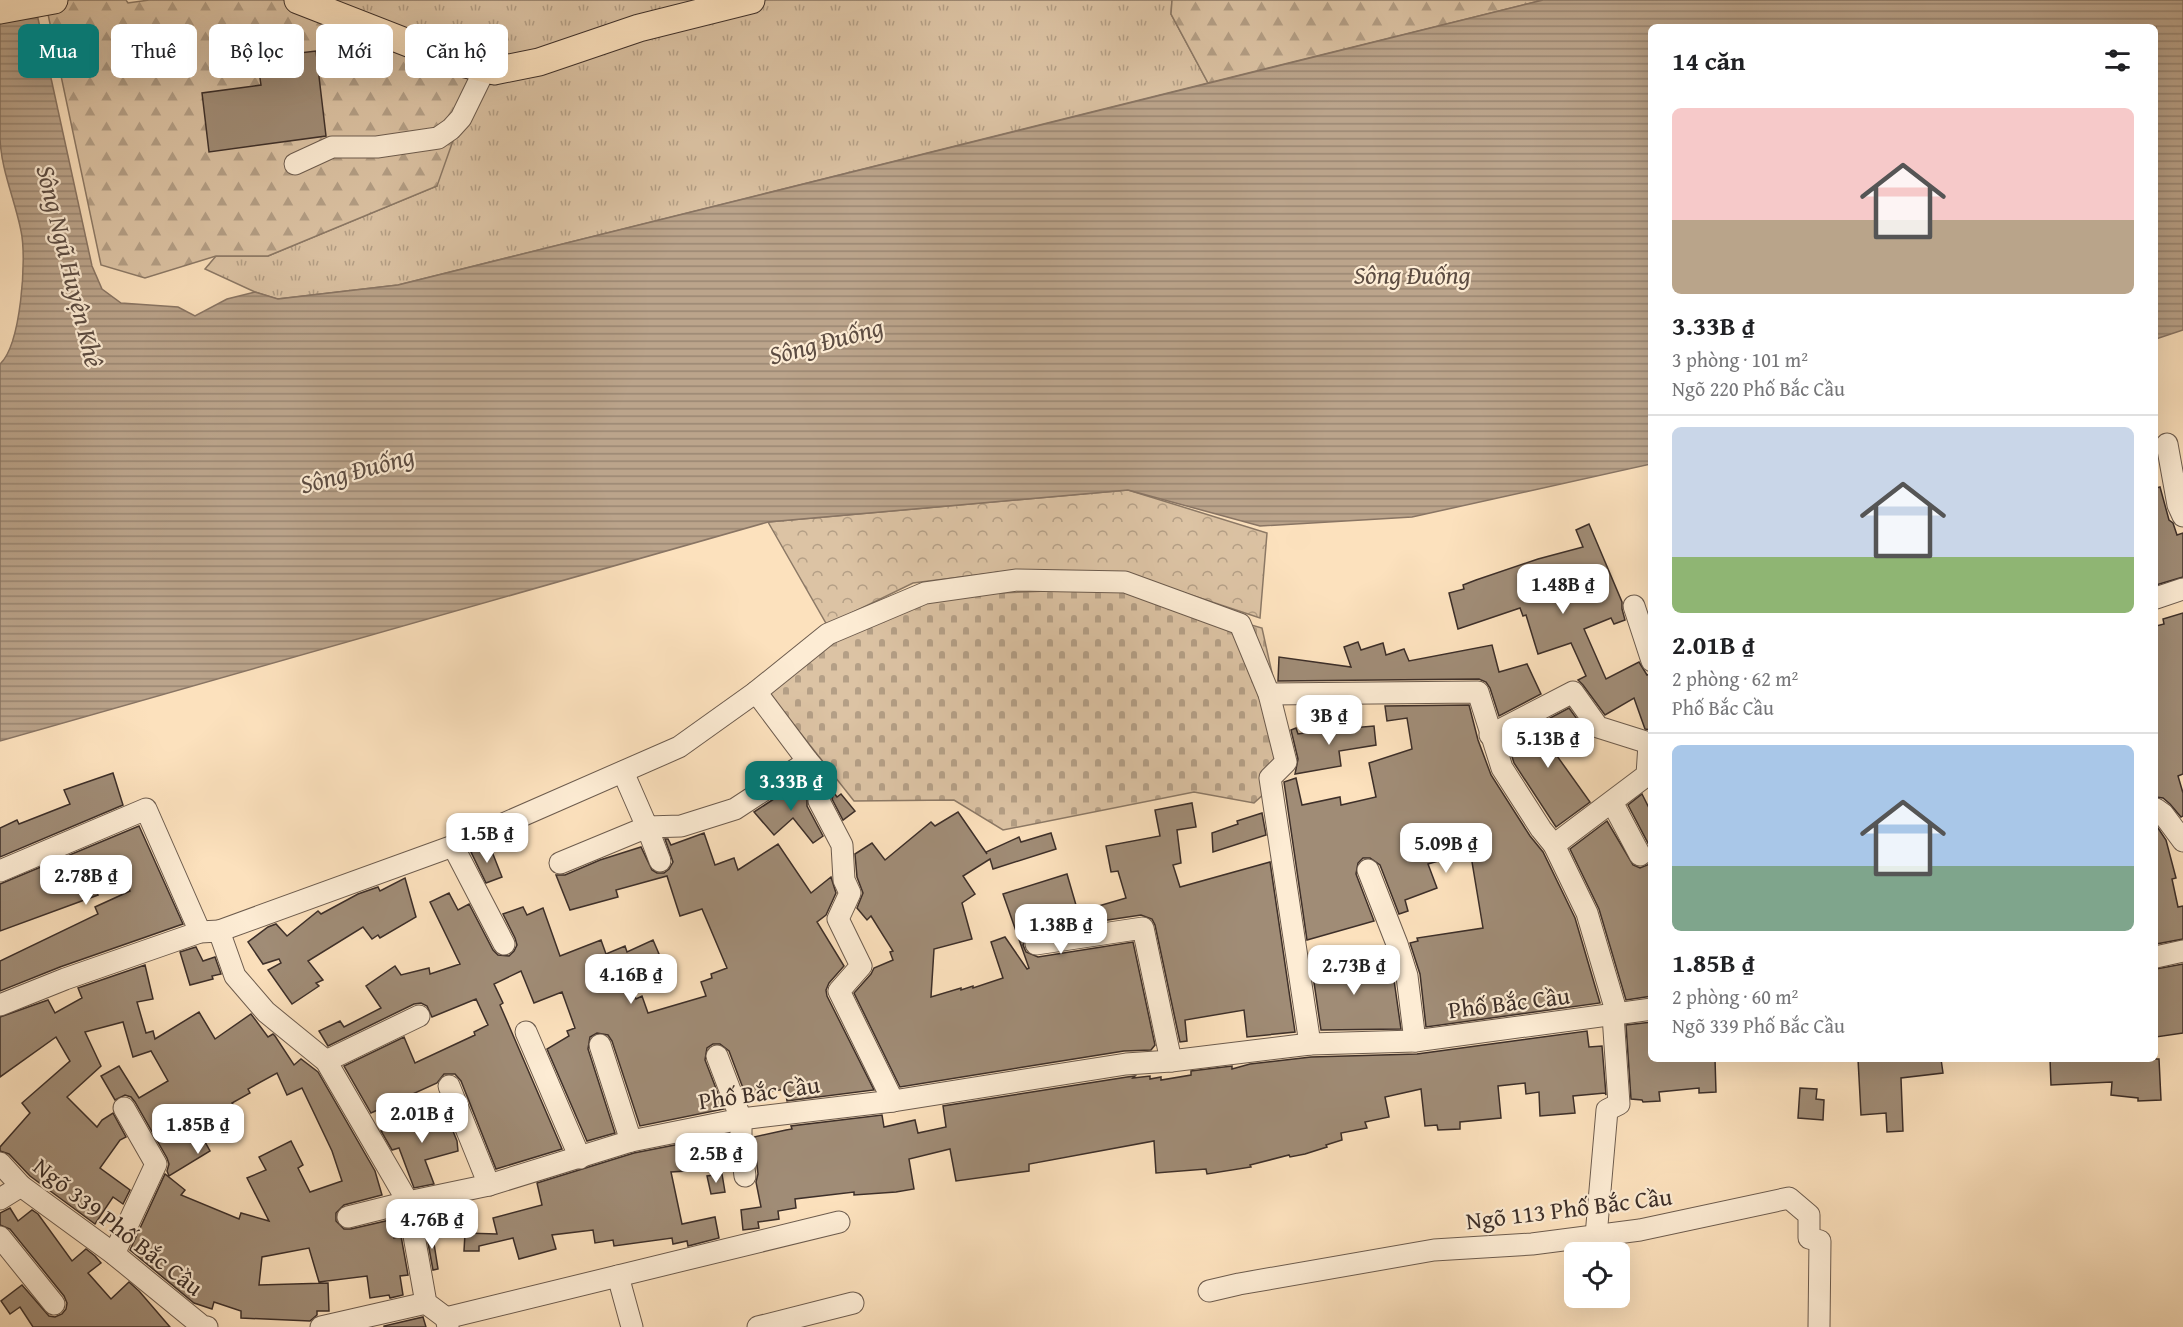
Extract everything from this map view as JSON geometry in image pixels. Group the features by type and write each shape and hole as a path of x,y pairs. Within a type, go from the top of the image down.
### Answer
{"main road":[{"path":"0,10 54,0"},
{"path":"508,68 539,62 639,28 751,0"},
{"path":"306,1 405,41"}],"street":[{"path":"295,164 332,147 378,147 438,138 461,118 481,78"},
{"path":"2167,444 2178,505 2183,516"},
{"path":"0,1005 65,979 209,932 453,846 623,772 679,747 756,692 828,634 925,593 1017,580 1125,582 1240,624 1269,694 1286,762 1270,778 1310,1044"},
{"path":"2158,597 2183,589"},
{"path":"1634,606 1648,649"},
{"path":"756,692 824,780 819,801 842,845 844,879 850,893 838,919 861,966 839,991 893,1101"},
{"path":"1269,694 1478,692 1502,768 1540,830 1554,845 1587,913 1615,1015 1619,1104 1607,1110 1596,1236"},
{"path":"1490,735 1573,692 1598,727 1648,743"},
{"path":"560,863 647,827 681,826 735,808 807,760"},
{"path":"1554,845 1647,775 1648,765"},
{"path":"623,772 660,861"},
{"path":"1612,802 1640,855"},
{"path":"0,871 146,809 209,932 235,976 266,1012 326,1061 408,1202 426,1303 449,1324 465,1323 469,1327"},
{"path":"2158,813 2183,841"},
{"path":"453,846 504,944"},
{"path":"1368,870 1407,976 1415,1041"},
{"path":"1036,944 1143,928 1171,1061"},
{"path":"2158,957 2183,951"},
{"name":"Phố Bắc Cầu","path":"348,1217 489,1185 631,1141 741,1119 893,1101 1126,1064 1171,1061 1310,1044 1415,1041 1648,1010"},
{"path":"326,1061 419,1016"},
{"path":"526,1032 580,1158"},
{"path":"600,1045 631,1141"},
{"path":"717,1056 741,1119 741,1146 745,1176"},
{"path":"449,1086 489,1185"},
{"path":"114,1254 156,1164 124,1108"},
{"name":"Ngõ 339 Phố Bắc Cầu","path":"0,1163 21,1186 114,1254 201,1327 207,1327"},
{"path":"0,1199 21,1186"},
{"name":"Ngõ 113 Phố Bắc Cầu","path":"1209,1291 1434,1250 1532,1244 1640,1230 1789,1198 1809,1215 1809,1239 1820,1241 1819,1327"},
{"path":"449,1324 618,1276 839,1222"},
{"path":"0,1237 54,1305"},
{"path":"618,1276 632,1327"},
{"path":"321,1327 426,1303"},
{"path":"758,1327 853,1303"}],"green space":[{"path":"45,0 126,0 128,3 149,0 289,0 357,24 316,24 316,78 393,78 393,37 405,41 405,78 481,78 461,118 437,186 268,256 216,256 145,278 101,265 61,78 99,78 99,24 50,24"},
{"path":"289,0 1172,0 1171,14 1208,83 398,285 277,299 255,292 205,269 216,256 268,256 437,186 351,78 393,78 393,24 316,24 316,34"},
{"path":"1172,0 1543,0 1208,83 1171,14"},
{"path":"1128,490 1267,533 1260,618 1134,576 993,573 913,583 827,625 768,522"},
{"path":"1122,588 1262,628 1293,767 1254,803 1194,792 1003,830 954,800 854,801 768,692 828,640 928,596"}],"water":[{"name":"Sông Đuống","path":"0,0 34,0 39,24 18,24 18,78 51,78 92,266 102,289 121,303 178,307 195,316 227,299 255,292 278,299 398,285 1543,0 2183,0 2183,330 2158,338 2158,24 1648,24 1648,465 1412,517 1260,526 1128,490 768,522 0,741 0,364 13,339 23,280 21,231 1,150"}],"building":[{"path":"316,51 316,78 319,78 326,136 209,152 202,93 261,85 260,78 304,78 304,52"},
{"path":"2160,487 2169,520 2173,523 2177,535 2183,533 2183,577 2158,584 2158,488"},
{"path":"1589,524 1622,602 1625,620 1614,624 1611,618 1584,629 1606,679 1639,662 1648,675 1648,729 1645,729 1634,698 1605,715 1578,680 1586,676 1571,643 1538,654 1526,615 1523,616 1520,608 1458,629 1449,593 1464,589 1463,585 1476,580 1583,547 1576,530"},
{"path":"2183,613 2183,774 2178,776 2183,793 2183,816 2181,817 2163,798 2158,797 2158,626 2164,624 2163,619"},
{"path":"1358,642 1361,650 1383,643 1386,655 1404,649 1409,661 1492,645 1499,672 1527,664 1541,694 1499,716 1490,688 1486,682 1479,679 1278,681 1279,657 1351,667 1344,647"},
{"path":"1469,705 1478,740 1491,775 1530,836 1543,852 1575,918 1600,1003 1426,1027 1420,974 1410,943 1418,941 1417,938 1483,928 1471,856 1467,857 1466,853 1428,864 1437,888 1405,900 1408,911 1399,914 1380,865 1370,858 1363,858 1358,863 1356,874 1374,921 1307,940 1284,782 1296,778 1302,805 1340,797 1341,805 1376,797 1369,763 1412,749 1407,718 1387,721 1385,706"},
{"path":"1569,708 1577,719 1547,742 1590,802 1556,827 1514,763 1507,741"},
{"path":"1350,726 1351,728 1374,726 1376,745 1339,751 1341,766 1295,774 1298,759 1291,730 1296,728 1298,734"},
{"path":"113,773 123,805 0,857 0,828 17,820 19,824 70,804 64,790"},
{"path":"806,778 810,783 807,806 823,836 813,843 793,818 774,835 754,812"},
{"path":"834,793 837,797 841,794 855,811 843,820 832,799"},
{"path":"1642,794 1648,806 1648,843 1628,805"},
{"path":"1192,803 1196,827 1177,830 1181,863 1173,865 1180,887 1270,862 1295,1032 1247,1037 1244,1010 1185,1020 1187,1041 1180,1042 1155,925 1152,919 1141,915 1034,931 1028,934 1023,945 1026,952 1038,957 1133,942 1155,1045 1151,1050 1124,1051 900,1087 854,993 874,968 893,960 890,952 893,951 871,916 867,920 857,908 863,893 857,877 855,854 872,843 885,860 931,822 935,826 958,812 987,854 986,852 1019,837 1021,842 1051,833 1056,849 993,869 990,859 963,876 975,894 962,903 972,939 934,949 931,997 961,988 961,990 973,986 973,988 1003,978 991,942 1005,937 1027,969 1029,968 1003,894 1067,874 1078,912 1126,898 1118,871 1111,872 1106,846 1160,836 1155,810"},
{"path":"1262,813 1266,835 1213,852 1212,833 1238,824 1237,821"},
{"path":"1607,821 1633,865 1640,868 1648,865 1648,997 1626,1000 1599,909 1570,849"},
{"path":"139,826 183,924 60,967 0,991 0,961 98,914 95,907 130,891 120,860 87,873 98,895 0,931 0,884"},
{"path":"2158,828 2166,840 2176,878 2172,879 2178,907 2183,906 2183,939 2158,944"},
{"path":"704,833 715,865 734,858 738,870 778,844 811,893 831,877 836,893 826,915 817,922 844,966 829,983 826,990 827,996 874,1090 787,1101 785,1089 746,1096 729,1051 720,1044 713,1044 707,1048 705,1060 724,1109 640,1126 612,1041 608,1035 597,1033 590,1037 588,1049 615,1133 587,1141 547,1049 569,1036 567,1031 575,1028 562,992 534,1003 521,971 494,984 503,1003 500,1005 562,1149 496,1169 461,1081 455,1074 444,1074 437,1083 371,1113 344,1066 404,1037 415,1063 475,1035 474,1032 488,1025 476,999 432,1017 427,1006 421,1003 414,1004 328,1046 319,1031 340,1021 344,1027 381,1008 366,986 395,966 401,975 429,968 430,974 460,964 430,902 449,893 458,910 469,904 493,950 498,955 509,956 517,945 503,914 523,907 527,915 543,908 560,956 601,940 606,954 625,946 627,952 653,940 659,954 626,972 636,999 642,996 648,1013 706,996 701,982 712,978 711,974 727,968 702,909 680,916 667,876 616,890 618,897 570,910 556,875 565,875 600,860 641,847 652,870 664,873 673,862 665,839 668,839 671,845"},
{"path":"489,844 502,877 486,883 471,852"},
{"path":"405,878 416,917 380,938 378,935 372,939 363,927 308,961 323,980 316,983 319,986 292,1004 268,970 281,963 279,959 263,964 248,942 268,927 276,924 287,936 318,911 321,914 358,894 378,887 380,891"},
{"path":"196,947 203,961 215,957 221,974 212,976 213,979 190,985 180,952"},
{"path":"1346,955 1346,960 1366,958 1368,975 1393,973 1401,1029 1321,1030 1311,962"},
{"path":"2183,964 2183,1033 2158,1037 2158,969"},
{"path":"145,965 153,999 137,1002 146,1033 153,1031 155,1039 199,1012 215,1039 251,1014 268,1037 273,1034 275,1036 294,1065 301,1059 318,1072 375,1171 382,1195 344,1205 336,1213 336,1221 344,1229 351,1229 390,1220 394,1238 401,1236 408,1275 400,1276 403,1295 390,1298 389,1295 370,1298 367,1276 319,1282 309,1248 262,1257 259,1285 328,1283 329,1311 317,1311 317,1315 310,1321 241,1318 241,1311 214,1302 212,1309 194,1303 130,1250 165,1174 185,1190 181,1195 239,1219 241,1213 269,1221 247,1178 266,1170 259,1157 291,1141 303,1165 298,1168 310,1192 342,1181 332,1151 302,1088 287,1095 277,1073 248,1089 250,1093 232,1103 236,1108 198,1129 210,1151 169,1176 167,1158 135,1102 131,1097 125,1095 115,1100 101,1076 119,1066 139,1098 168,1081 151,1051 133,1057 123,1022 85,1032 101,1066 67,1097 97,1127 102,1120 113,1113 126,1137 120,1140 100,1168 130,1190 123,1204 113,1197 95,1224 30,1176 9,1154 0,1151 0,1147 30,1113 22,1103 70,1061 56,1037 0,1077 0,1017 48,1000 55,1013 82,998 78,988"},
{"path":"1648,1022 1648,1062 1715,1062 1716,1092 1699,1093 1699,1088 1659,1092 1660,1101 1643,1102 1631,1099 1626,1025"},
{"path":"1587,1031 1589,1047 1602,1046 1606,1095 1605,1093 1573,1096 1575,1113 1540,1116 1539,1092 1526,1094 1525,1083 1498,1086 1501,1118 1460,1122 1460,1129 1438,1130 1437,1125 1425,1126 1421,1089 1385,1097 1389,1117 1365,1122 1367,1128 1341,1133 1342,1140 1326,1145 1327,1147 1305,1154 1290,1157 1289,1155 1250,1165 1251,1167 1207,1174 1206,1169 1156,1173 1154,1141 1029,1164 1029,1171 956,1181 950,1149 909,1159 914,1189 854,1195 854,1192 795,1199 796,1208 778,1211 779,1219 758,1222 759,1228 743,1230 741,1210 761,1207 756,1182 758,1174 754,1137 792,1129 791,1126 882,1115 884,1127 915,1120 918,1133 946,1127 943,1106 1127,1077 1150,1076 1150,1079 1161,1077 1161,1080 1191,1075 1191,1071 1232,1066 1232,1069 1250,1064 1311,1057 1417,1054"},
{"path":"2159,1059 2161,1100 2138,1101 2138,1098 2111,1095 2112,1082 2051,1085 2050,1062 2158,1062"},
{"path":"1858,1062 1941,1062 1943,1073 1901,1078 1903,1131 1887,1132 1886,1113 1861,1115"},
{"path":"1800,1088 1817,1089 1816,1099 1824,1100 1823,1120 1798,1118"},
{"path":"444,1109 457,1141 458,1151 425,1160 434,1184 414,1188 399,1148 392,1150 381,1131"},
{"path":"711,1138 718,1169 671,1172 682,1224 715,1217 719,1238 688,1246 687,1241 673,1244 672,1238 614,1246 613,1240 595,1243 593,1230 552,1235 556,1249 519,1259 513,1238 479,1246 479,1251 464,1251 465,1233 497,1234 493,1218 542,1205 537,1183 634,1153"},
{"path":"722,1174 725,1192 711,1194 707,1176"},
{"path":"10,1208 18,1221 32,1210 38,1214 72,1261 86,1249 95,1256 101,1263 88,1273 111,1299 129,1282 170,1327 33,1327 20,1307 10,1314 1,1301 22,1285 49,1316 55,1317 62,1314 67,1303 64,1296 10,1229 0,1225 0,1213"},
{"path":"464,1208 467,1232 448,1234 446,1210"},
{"path":"432,1231 438,1269 433,1270 426,1232"},
{"path":"423,1317 426,1327 384,1327 384,1326"}],"water label":[{"name":"Sông Ngũ Huyện Khê","path":"70,266"}]}
